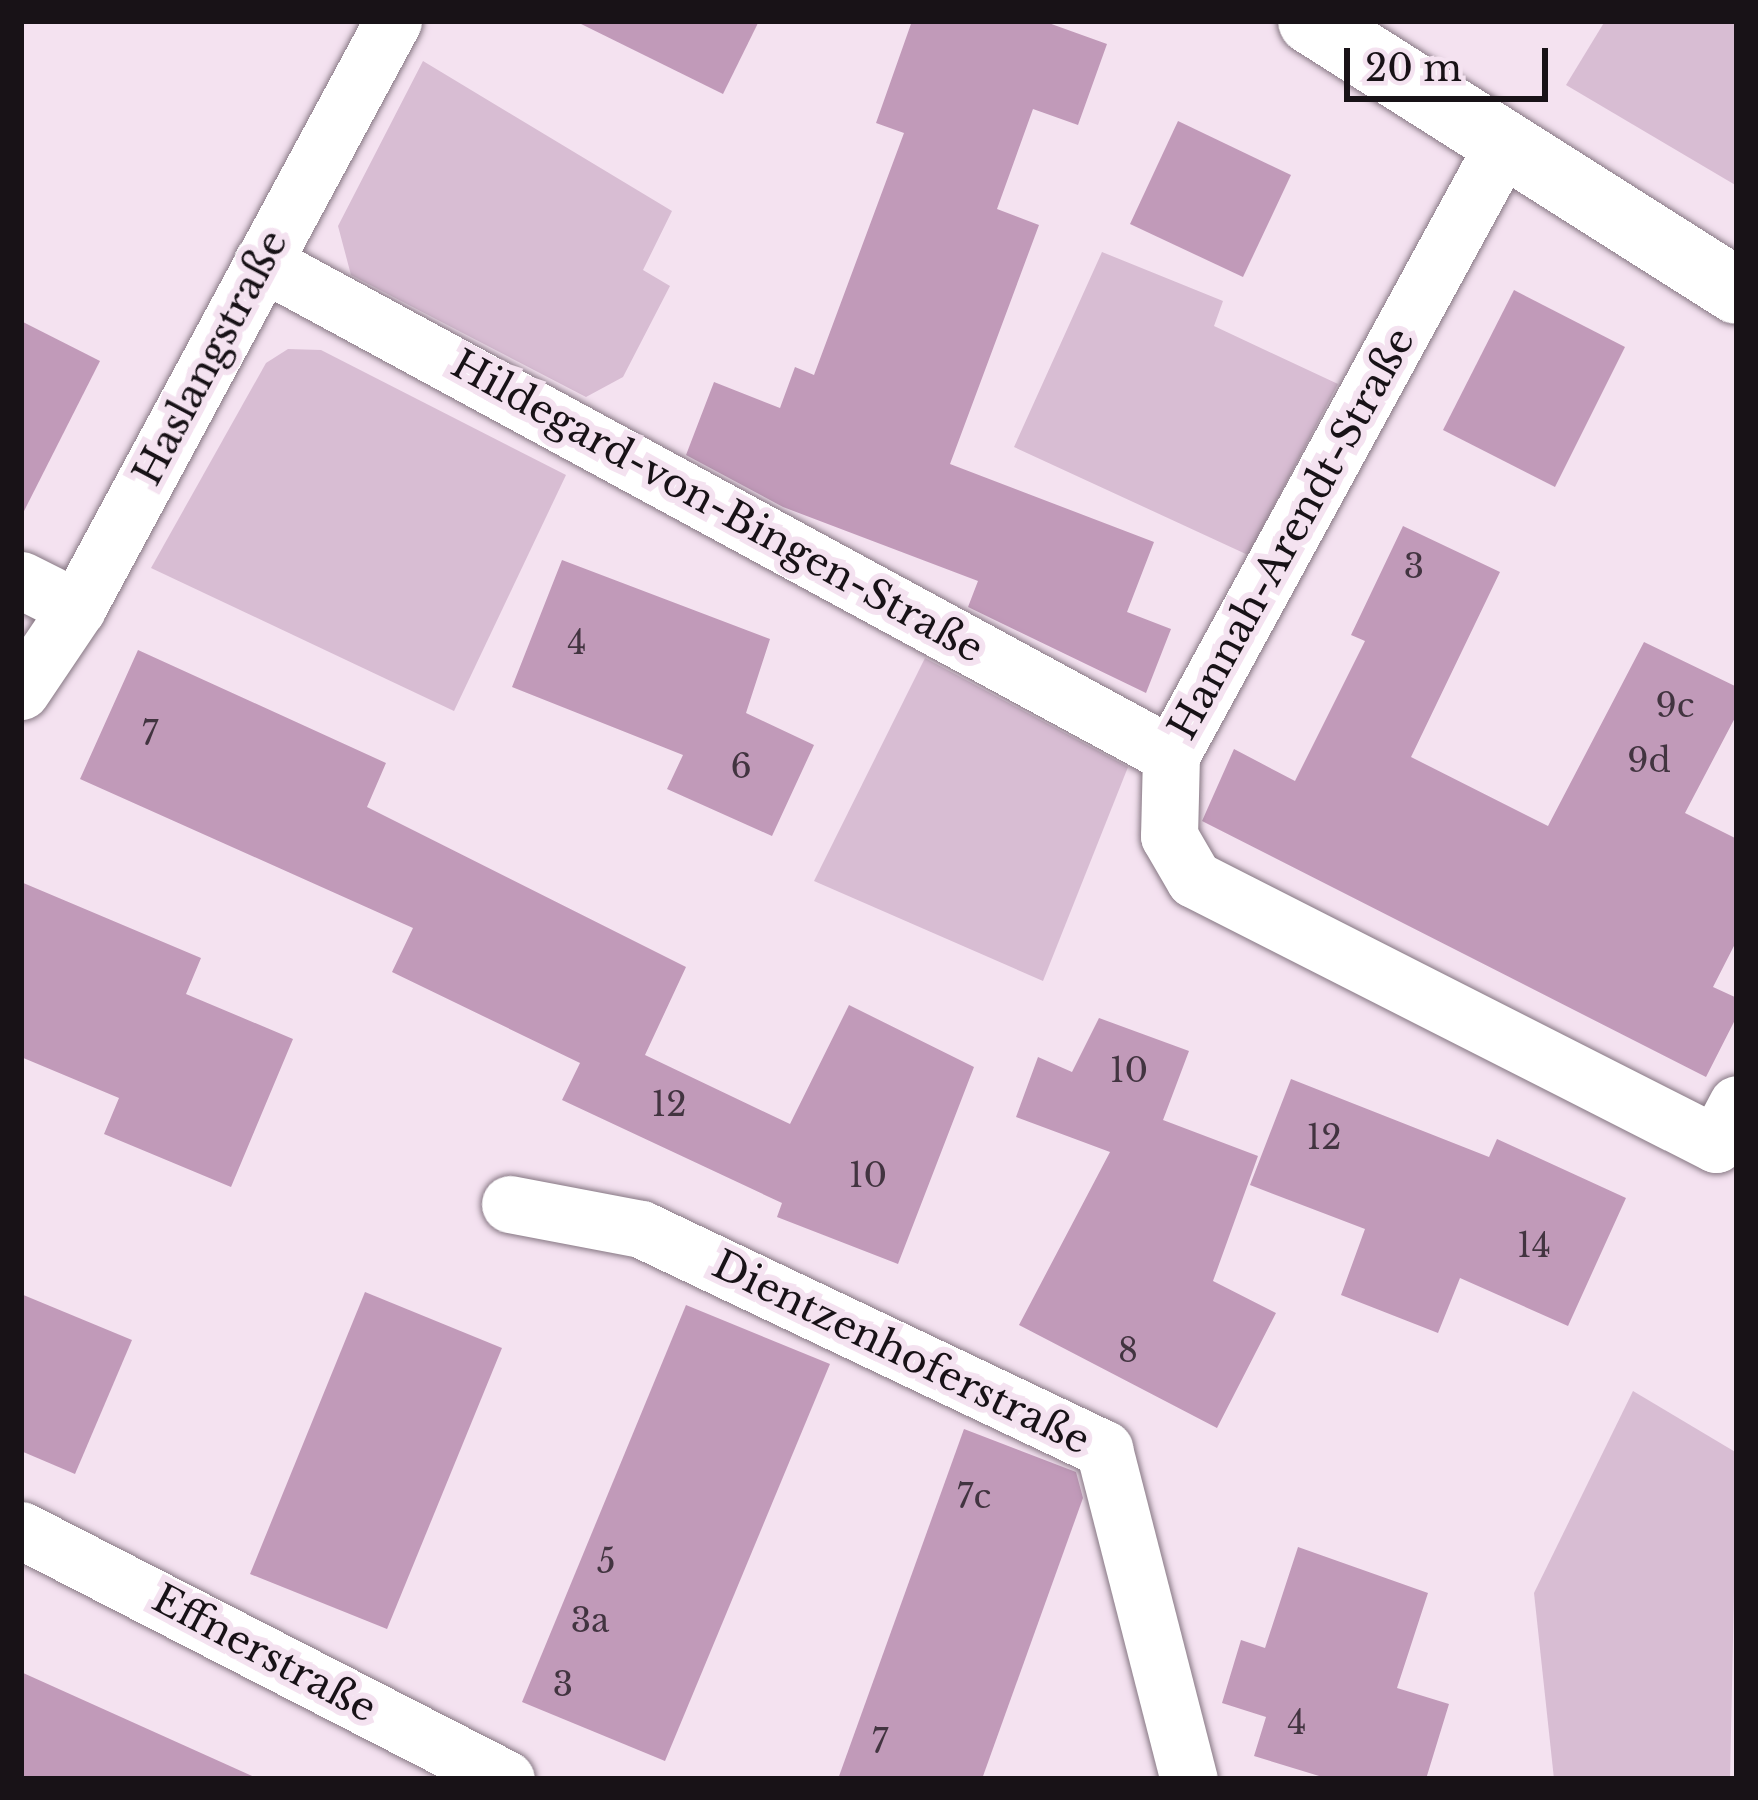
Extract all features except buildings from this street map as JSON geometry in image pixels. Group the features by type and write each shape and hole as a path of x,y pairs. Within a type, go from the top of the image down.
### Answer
{"street":[{"name":"Haslangstraße","path":"21,691 77,608 393,21"},
{"path":"1311,21 1502,149 1737,291"},
{"name":"Hannah-Arendt-Straße","path":"1502,149 1171,755 1169,836 1194,879 1716,1144 1737,1104"},
{"name":"Hildegard-von-Bingen-Straße","path":"262,262 1171,755"},
{"path":"21,580 77,608"},
{"name":"Dientzenhoferstraße","path":"511,1204 641,1228 1104,1449 1189,1779"},
{"name":"Effnerstraße","path":"21,1530 506,1779"}],"shaded area":[{"path":"1605,21 1737,21 1737,186 1566,85"},
{"path":"423,61 672,211 643,270 670,286 623,377 586,397 351,275 338,226"},
{"path":"1102,252 1223,301 1214,326 1338,384 1248,555 1014,447"},
{"path":"288,349 321,350 566,475 454,711 151,568 266,363"},
{"path":"925,658 1128,767 1043,981 814,881"},
{"path":"1633,1391 1737,1453 1730,1779 1554,1779 1534,1593"}]}
